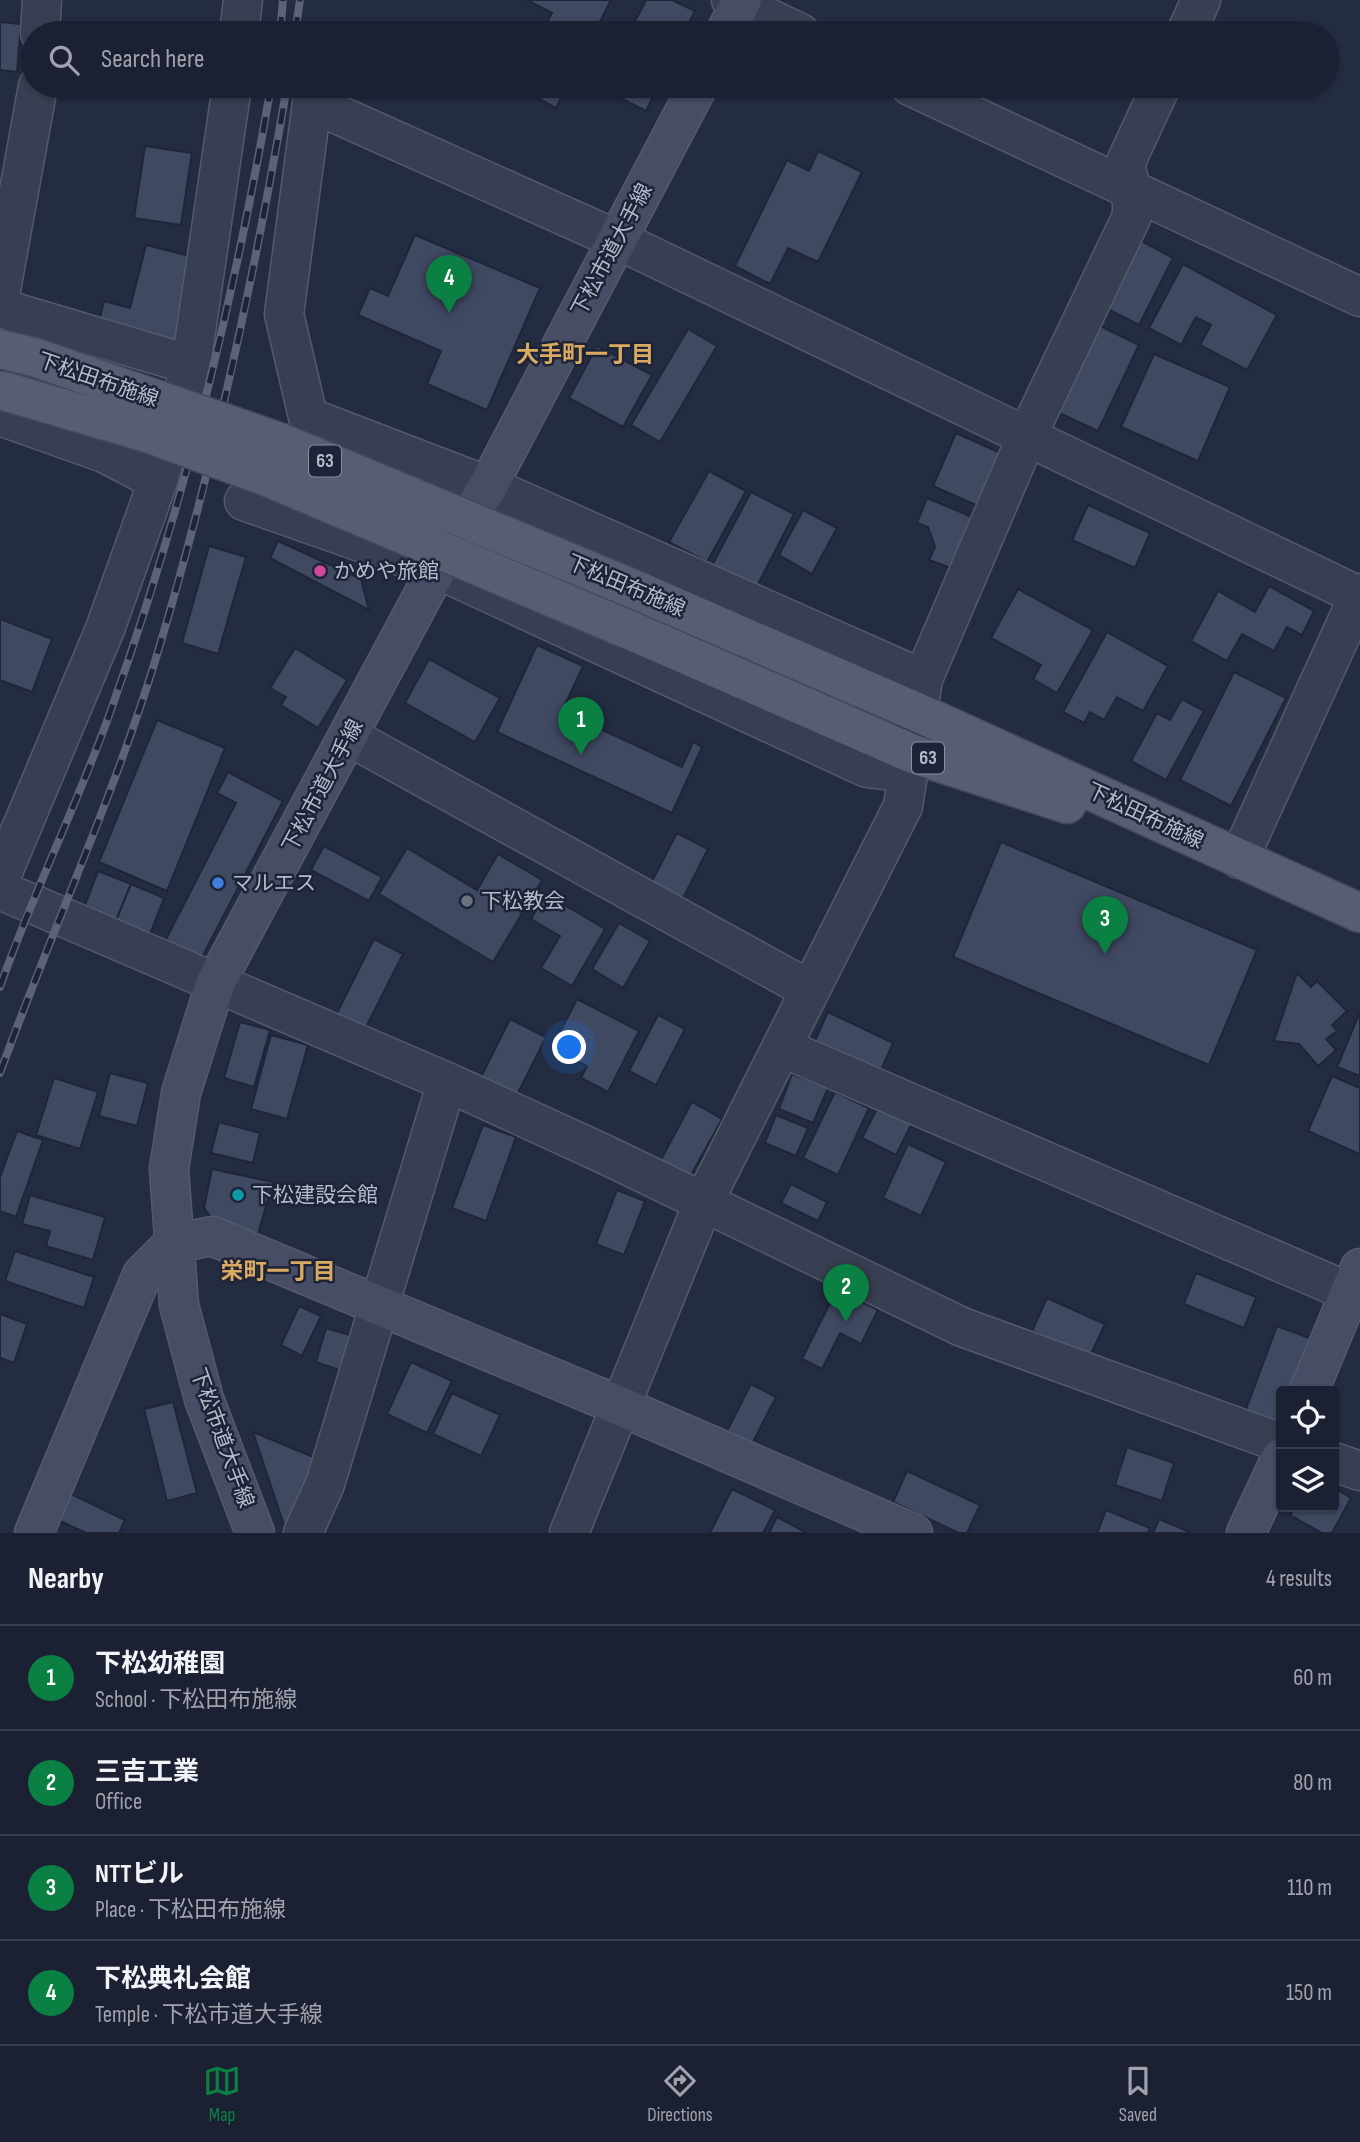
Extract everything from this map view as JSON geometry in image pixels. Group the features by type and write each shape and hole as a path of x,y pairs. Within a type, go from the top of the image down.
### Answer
{"main road":[{"name":"下松田布施線","path":"0,349 34,357 282,443 643,593 921,696 1239,859 1360,913"},
{"name":"下松田布施線","path":"0,390 147,433 267,477 627,629 911,763 1239,859"}],"street":[{"path":"41,21 42,0"},
{"path":"240,21 243,0"},
{"path":"1191,21 1201,0"},
{"path":"734,9 767,21"},
{"path":"0,295 36,98"},
{"path":"0,879 105,629 158,481 191,365 230,98"},
{"name":"下松市道大手線","path":"255,1533 204,1399 179,1305 169,1168 181,1093 216,982 350,737 437,569 488,486 692,98"},
{"path":"935,98 1360,297"},
{"path":"569,1533 704,1201 903,806 921,696 1027,436 1132,216 1132,192 1125,164 1155,98"},
{"path":"921,696 488,486 308,417 284,314 312,103 618,240 1359,594 1239,859"},
{"path":"0,308 191,365"},
{"path":"0,416 104,453 158,481"},
{"path":"244,500 437,569 867,768 911,763"},
{"path":"350,737 810,990"},
{"path":"0,890 447,1082 704,1201 962,1327 1276,1441"},
{"path":"783,1048 1355,1280 1311,1386"},
{"path":"303,1533 325,1485 447,1082"},
{"path":"34,1533 142,1275 173,1244 212,1236 620,1406 913,1533"},
{"path":"1339,1463 1360,1471"},
{"path":"1246,1533 1276,1469"}],"building":[{"path":"527,0 611,0 600,21 548,21 552,13"},
{"path":"646,0 672,0 695,11 690,21 635,21"},
{"path":"0,22 21,24 17,72 0,70"},
{"path":"537,98 561,98 556,108"},
{"path":"620,98 652,98 646,111"},
{"path":"145,146 192,153 181,225 134,218"},
{"path":"818,151 862,172 818,262 788,248 770,284 735,266 787,160 809,171"},
{"path":"415,235 540,288 487,410 427,384 441,351 358,315 370,288 388,296"},
{"path":"1138,239 1173,258 1139,325 1102,306"},
{"path":"146,245 201,259 178,348 98,327 104,301 130,308"},
{"path":"1183,264 1277,315 1247,370 1200,345 1211,325 1196,317 1181,345 1149,328"},
{"path":"1096,324 1139,345 1098,431 1055,411"},
{"path":"688,329 717,346 660,442 631,425"},
{"path":"597,346 652,375 623,427 569,398"},
{"path":"1154,354 1230,387 1198,461 1121,427"},
{"path":"956,433 1003,454 980,507 933,486"},
{"path":"709,471 746,491 707,562 669,542"},
{"path":"751,492 794,514 752,596 708,573"},
{"path":"927,498 977,519 956,570 929,560 935,547 928,527 917,523"},
{"path":"1088,505 1150,533 1135,568 1072,540"},
{"path":"803,510 837,528 812,574 779,555"},
{"path":"278,541 361,579 369,610 270,558"},
{"path":"209,546 246,557 218,654 182,643"},
{"path":"1269,586 1314,611 1302,635 1287,627 1274,651 1242,634 1227,661 1191,641 1218,591 1255,612"},
{"path":"1018,589 1093,630 1057,693 1033,679 1041,665 991,638"},
{"path":"0,619 52,639 32,692 0,680"},
{"path":"1107,632 1168,666 1143,711 1117,697 1104,720 1090,712 1084,723 1063,712"},
{"path":"537,645 583,666 562,711 682,767 693,742 702,747 672,813 497,732"},
{"path":"295,648 347,680 318,728 281,705 286,697 270,688"},
{"path":"429,659 500,698 475,742 405,703"},
{"path":"1234,672 1286,698 1231,806 1180,780"},
{"path":"1182,699 1204,711 1166,780 1131,761 1157,713 1170,720"},
{"path":"157,720 225,748 167,891 99,862"},
{"path":"228,772 283,801 199,963 163,945 236,803 217,793"},
{"path":"677,833 708,849 680,904 649,887"},
{"path":"1001,842 1257,950 1209,1065 953,957"},
{"path":"324,846 382,877 369,901 311,870"},
{"path":"407,848 477,890 498,854 542,880 493,962 379,894"},
{"path":"98,871 131,884 113,928 81,916"},
{"path":"131,884 164,898 147,942 113,928"},
{"path":"546,894 605,929 572,986 541,968 560,936 531,919"},
{"path":"619,923 650,941 623,988 592,969"},
{"path":"374,939 403,954 360,1039 331,1025"},
{"path":"1297,973 1311,987 1317,981 1347,1011 1332,1025 1337,1031 1326,1039 1336,1050 1318,1066 1299,1044 1274,1041"},
{"path":"577,999 639,1031 608,1092 581,1078 587,1066 552,1048"},
{"path":"828,1012 893,1043 878,1077 812,1047"},
{"path":"1360,1012 1360,1076 1337,1067"},
{"path":"658,1015 685,1029 656,1085 629,1071"},
{"path":"510,1019 546,1037 512,1105 476,1087"},
{"path":"240,1022 270,1030 254,1087 224,1078"},
{"path":"271,1035 308,1045 287,1119 251,1109"},
{"path":"110,1073 148,1083 137,1126 99,1116"},
{"path":"792,1074 828,1088 813,1123 779,1109"},
{"path":"1332,1076 1360,1088 1360,1154 1308,1131"},
{"path":"54,1078 98,1092 80,1149 36,1135"},
{"path":"835,1092 869,1108 838,1175 803,1158"},
{"path":"692,1102 722,1119 686,1184 657,1167"},
{"path":"878,1107 912,1123 896,1155 862,1138"},
{"path":"776,1115 808,1128 796,1156 765,1143"},
{"path":"219,1122 260,1133 253,1163 211,1153"},
{"path":"483,1125 516,1137 486,1221 452,1208"},
{"path":"17,1131 43,1140 16,1217 0,1211 0,1177"},
{"path":"908,1144 946,1162 921,1216 883,1198"},
{"name":"下松建設会館","path":"212,1169 273,1182 258,1234 213,1220 204,1208"},
{"path":"791,1184 827,1202 818,1221 781,1203"},
{"path":"617,1190 645,1201 624,1255 596,1244"},
{"path":"30,1195 105,1217 93,1260 46,1246 50,1231 22,1224"},
{"path":"15,1251 94,1277 84,1308 5,1281"},
{"path":"1196,1273 1256,1297 1244,1328 1184,1304"},
{"path":"837,1289 878,1310 861,1344 840,1333 822,1369 802,1359"},
{"path":"1047,1298 1105,1324 1089,1358 1032,1331"},
{"path":"299,1306 321,1316 302,1356 281,1345"},
{"path":"0,1314 27,1324 14,1363 0,1358"},
{"path":"1277,1326 1312,1339 1294,1386 1276,1386 1276,1424 1245,1412"},
{"path":"326,1328 356,1337 345,1372 316,1362"},
{"path":"411,1362 452,1381 427,1433 387,1414"},
{"path":"751,1384 776,1397 752,1444 727,1431"},
{"path":"452,1393 500,1415 481,1456 433,1434"},
{"path":"173,1402 197,1493 167,1501 144,1409"},
{"path":"253,1432 318,1459 286,1531"},
{"path":"1127,1447 1174,1463 1162,1501 1115,1485"},
{"path":"907,1471 980,1505 967,1533 959,1533 893,1502"},
{"path":"732,1489 775,1510 763,1533 710,1533"},
{"path":"1339,1491 1351,1498 1332,1533 1322,1533 1290,1515 1292,1512 1339,1512"},
{"path":"67,1492 125,1520 119,1533 86,1533 54,1518"},
{"path":"1106,1510 1150,1528 1148,1533 1097,1533"},
{"path":"777,1517 807,1533 769,1533"},
{"path":"1159,1519 1192,1533 1153,1533"}],"railway":[{"path":"281,21 283,0"},
{"path":"297,21 300,0"},
{"path":"0,987 99,742 162,555 224,322 269,98"},
{"path":"0,1073 121,763 177,587 214,445 246,302 285,98"}],"place":[{"name":"下松典礼会館","path":"449,313"},
{"name":"かめや旅館","path":"320,571"},
{"name":"下松幼稚園","path":"581,755"},
{"name":"マルエス","path":"218,883"},
{"name":"下松教会","path":"467,901"},
{"name":"NTTビル","path":"1105,954"},
{"name":"下松建設会館","path":"238,1195"},
{"name":"三吉工業","path":"846,1322"}],"district":[{"name":"大手町一丁目","path":"585,355"},
{"name":"栄町一丁目","path":"278,1272"}]}
